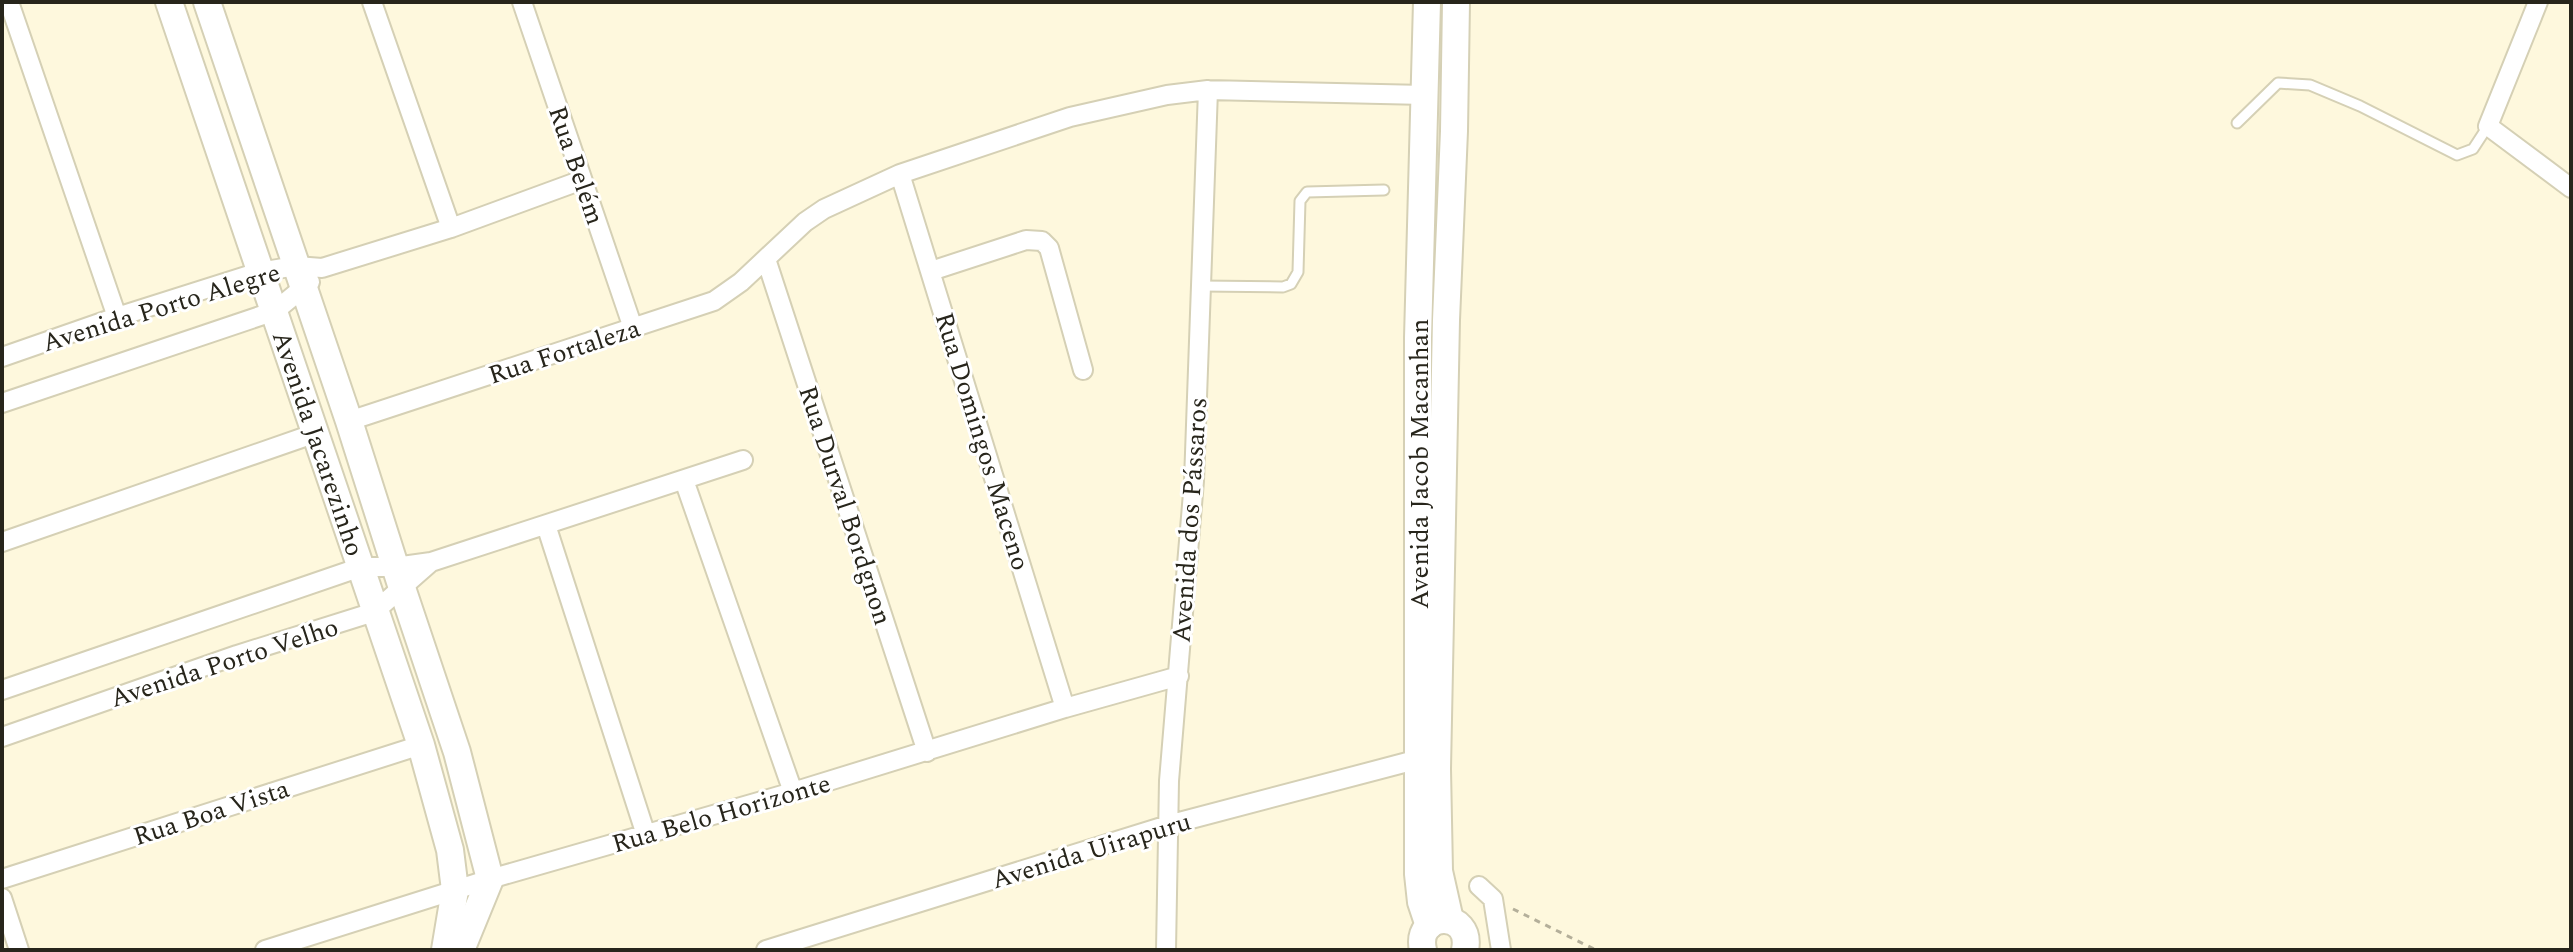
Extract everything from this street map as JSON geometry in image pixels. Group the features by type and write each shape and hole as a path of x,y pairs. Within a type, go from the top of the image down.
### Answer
{"street":[{"path":"9,2 117,317"},
{"name":"Avenida Jacarezinho","path":"169,2 421,745 450,850 455,890 445,950"},
{"name":"Avenida Jacarezinho","path":"207,2 457,752 490,879"},
{"path":"372,2 451,228"},
{"name":"Rua Belém","path":"522,2 633,328"},
{"name":"Avenida Jacob Macanhan","path":"1427,2 1418,369 1418,874 1421,902 1434,932"},
{"name":"Avenida Jacob Macanhan","path":"1434,932 1439,871 1437,769 1456,2"},
{"path":"2538,2 2488,126 2571,188"},
{"name":"Rua Fortaleza","path":"349,421 714,301 741,282 805,222 824,209 900,174 1070,117 1167,95 1208,90 1425,95"},
{"name":"Avenida dos Pássaros","path":"1166,950 1168,825 1194,481 1208,90"},
{"name":"Rua Domingos Maceno","path":"900,174 1065,708"},
{"name":"Avenida Porto Alegre","path":"2,403 275,311 300,278 322,268 451,228 582,180"},
{"path":"931,271 1026,240 1042,241 1049,248 1083,370"},
{"name":"Rua Durval Bordgnon","path":"766,259 927,752"},
{"name":"Avenida Porto Alegre","path":"2,357 259,272 300,278"},
{"path":"2,542 316,433"},
{"name":"Avenida Porto Velho","path":"2,737 237,655 374,612 398,578 431,562 743,460"},
{"path":"684,480 793,792"},
{"path":"546,525 646,835"},
{"name":"Avenida Porto Velho","path":"2,690 361,567 398,578"},
{"name":"Rua Belo Horizonte","path":"265,950 490,879 1179,676"},
{"name":"Rua Boa Vista","path":"2,879 421,745"},
{"name":"Avenida Uirapuru","path":"766,950 1168,825 1419,759"},
{"path":"461,950 490,879"},
{"path":"1486,892 1501,950"},
{"path":"2,898 19,950"},
{"path":"1434,932 1456,923 1466,935 1465,950"}],"lane":[{"path":"2237,123 2278,83 2310,85 2360,106 2457,155 2473,149 2488,126"},
{"path":"1201,286 1283,287 1291,284 1298,272 1300,201 1307,192 1384,190"}],"path":[{"path":"1486,892 1596,950"}]}
